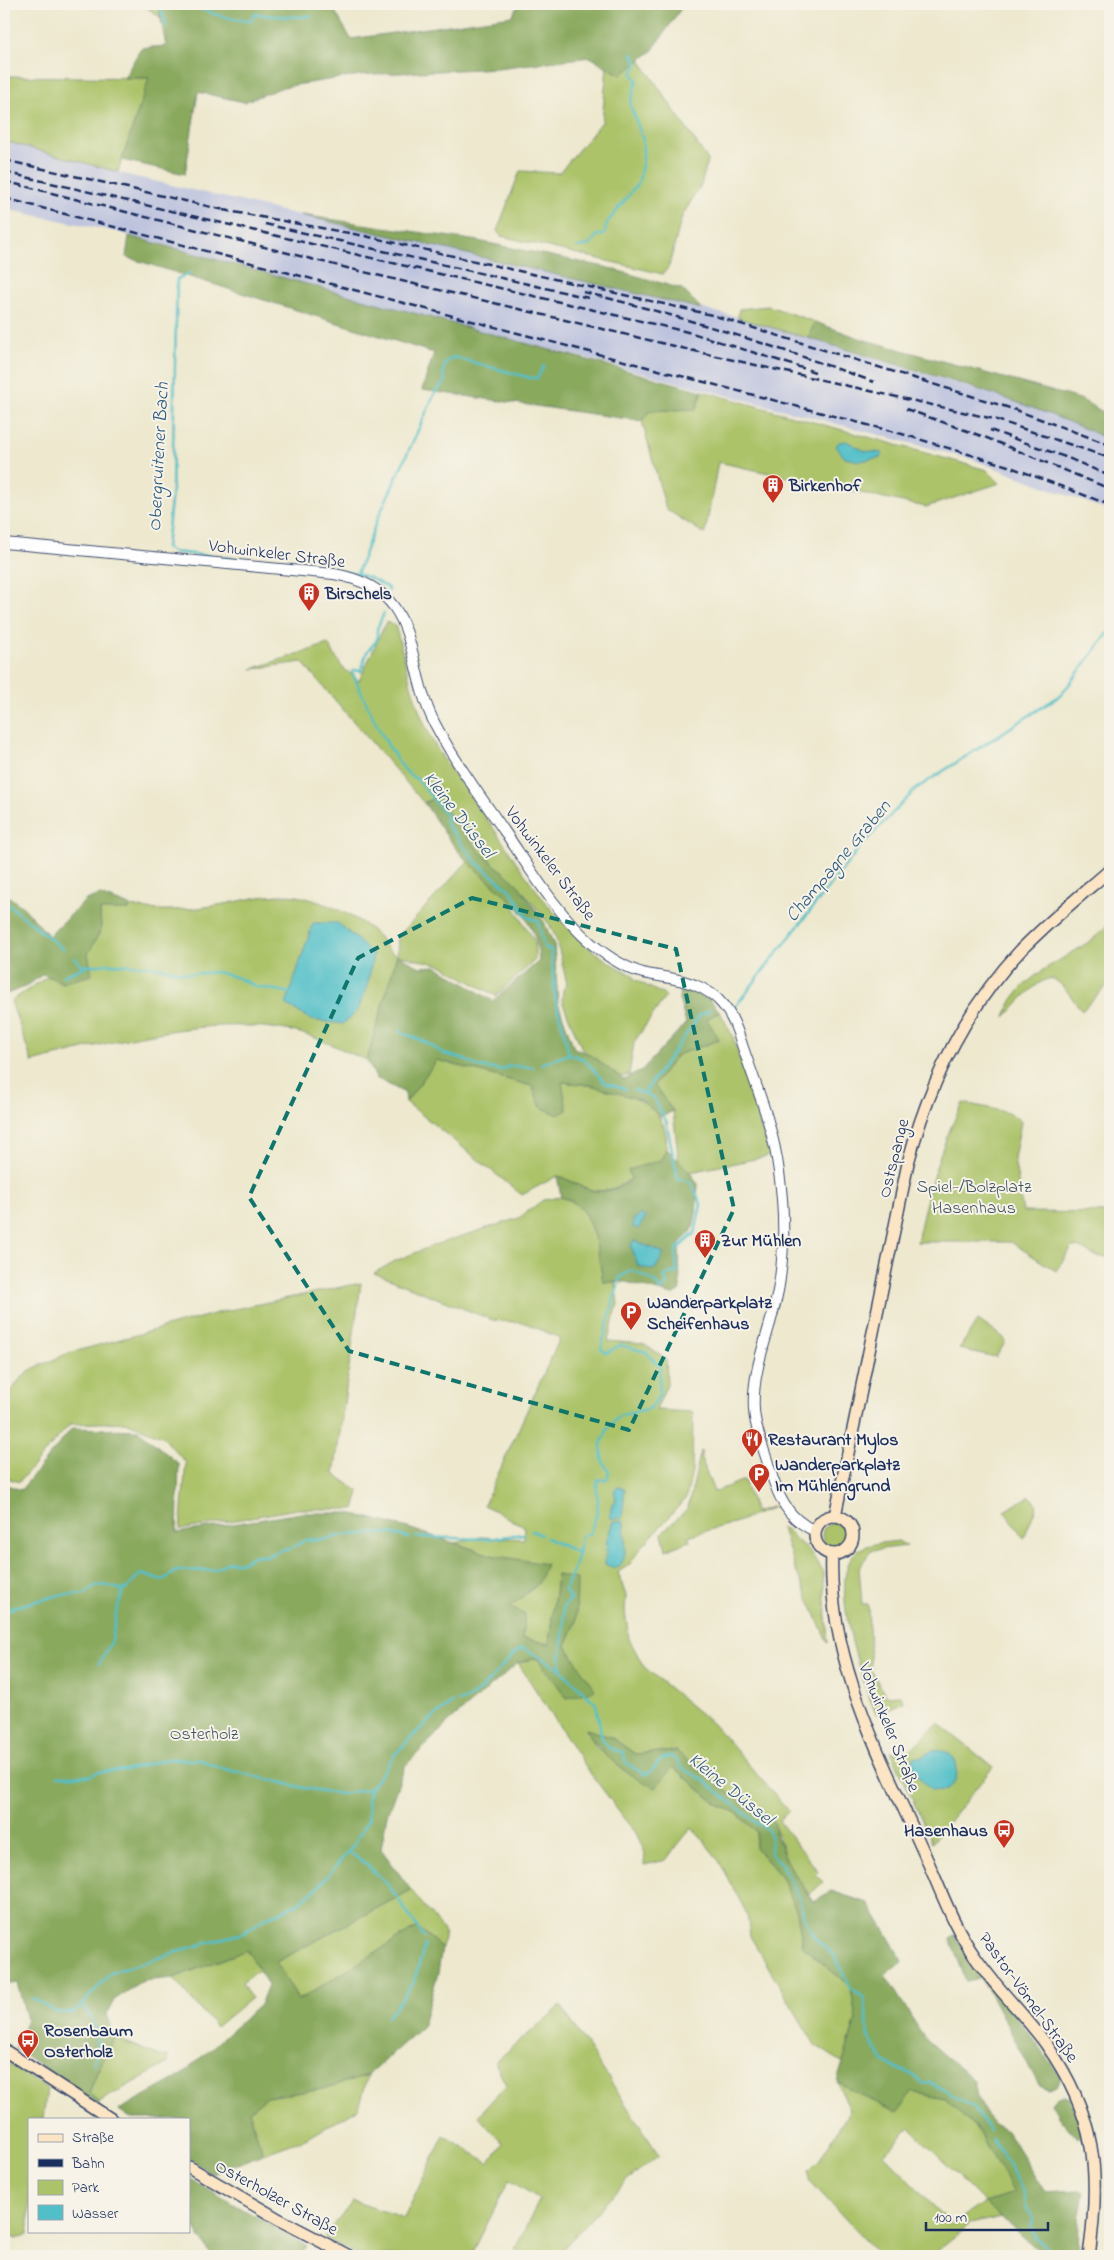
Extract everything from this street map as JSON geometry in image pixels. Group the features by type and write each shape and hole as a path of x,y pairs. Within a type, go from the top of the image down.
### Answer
{"main road":[{"name":"Ostspange","path":"835,1516 908,1163 932,1086 945,1058 968,1018 1003,971 1033,939 1110,870"},
{"path":"835,1516 848,1522 852,1530 852,1538 847,1549 840,1553 832,1554 819,1547 815,1531 823,1520 835,1516"},
{"name":"Vohwinkeler Straße","path":"832,1554 835,1612 840,1644 851,1682 882,1758 948,1906"},
{"name":"Pastor-Vömel-Straße","path":"948,1906 974,1957 1045,2043 1070,2084 1083,2115 1094,2152 1096,2187 1089,2256"},
{"path":"4,2050 109,2118"},
{"name":"Osterholzer Straße","path":"190,2168 280,2220 349,2256"}],"street":[{"name":"Vohwinkeler Straße","path":"4,543 334,574 353,579 390,600 400,614 422,695 435,724 448,748 542,886 593,944 617,962 640,972 688,982 698,986 724,1006 735,1027 774,1136 784,1220 780,1282 756,1373 754,1412 781,1501 794,1518 815,1531"}],"highlighted area":[{"path":"472,898 676,949 734,1209 629,1430 349,1351 249,1197 358,958"}],"shaded area":[{"path":"4,141 132,176 742,318 1014,401 1078,425 1110,440 1110,511 971,459 451,323 113,231 4,209"}],"green space":[{"path":"142,4 158,4 161,18"},
{"path":"158,4 325,4 333,8 351,39 512,16 519,4 684,4 652,51 621,75 590,57 497,68 360,75 283,87 244,102 198,92 185,174 122,160 149,78 124,78 141,48 166,46"},
{"path":"640,60 708,160 701,185 682,216 669,266 663,274 501,236 497,231 520,171 559,173 602,122 607,67 621,75"},
{"path":"4,76 149,78 118,172 4,141"},
{"path":"301,215 478,241 605,267 682,289 702,309"},
{"path":"129,236 702,391 696,409 650,411 642,421 422,390 434,353 126,257"},
{"path":"769,306 815,322 808,338 738,318 739,309"},
{"path":"815,322 862,339 1080,399 1110,416 1110,440 1037,409 999,396 808,338"},
{"path":"702,391 987,470 1000,483 926,507 718,462 705,534 666,509 642,421 650,410 696,409"},
{"path":"386,622 395,625 415,697 431,738 450,769 534,887 550,908 587,946 609,962 633,975 634,979 666,996 634,1042 629,1075 616,1078 582,1049 562,1001 563,990 567,984 557,941 550,925 518,885 478,850 436,797 424,803 302,662 252,669 328,644 342,667 359,681"},
{"path":"436,797 478,850 518,885 544,922 554,945 558,1003 574,1048 589,1054 624,1080 642,1070 686,1023 679,999 681,984 710,1000 720,1012 707,1019 719,1040 677,1055 654,1085 673,1111 661,1117 641,1100 590,1085 562,1082 567,1110 558,1115 541,1107 532,1086 437,1060 406,1102 405,1093 376,1078 367,1060 397,955 420,967 436,966 493,1001 539,961 537,943 532,929 524,916 515,904 468,862 450,841 424,803"},
{"path":"468,861 506,894 535,942 535,960 496,996 441,965 397,955 398,937"},
{"path":"4,893 24,908 49,936 86,900 100,895 130,906 129,910 100,910 101,930 88,954 92,975 63,983 43,974 27,986 4,995"},
{"path":"267,896 297,896 328,905 350,915 368,927 379,937 387,949 397,955 367,1060 301,1033 260,1027 227,1026 161,1032 32,1062 11,1001 48,976 63,983 87,953 101,930 100,909 129,910 130,906 163,910 185,909"},
{"path":"1110,922 1110,982 1082,1011 1057,981 1048,979 1034,987 1005,1017 1013,1000 1024,986 1038,974 1084,945"},
{"path":"720,1012 733,1037 770,1156 690,1172 679,1163 673,1111 653,1085 677,1055 719,1040 706,1019"},
{"path":"437,1060 532,1086 541,1107 567,1110 561,1082 608,1089 624,1094 652,1109 661,1121 666,1135 664,1154 658,1162 615,1188 596,1191 557,1176 522,1195 406,1102"},
{"name":"Spiel-/Bolzplatz Hasenhaus","path":"963,1103 1004,1112 1021,1122 1014,1158 1023,1212 1110,1213 1110,1257 1093,1255 1080,1248 1072,1247 1056,1271 1011,1242 917,1242 935,1171 947,1137"},
{"path":"667,1149 690,1172 698,1184 696,1213 692,1231 679,1244 680,1290 673,1295 626,1282 603,1282 595,1240 587,1218 576,1204 561,1197 557,1176 590,1190 607,1191 623,1185 631,1179 628,1170 661,1160","holes":["635,1241 649,1248 658,1263 656,1268 635,1259"]},
{"path":"561,1197 574,1203 582,1210 595,1240 603,1281 615,1282 618,1303 608,1341 643,1344 666,1359 667,1384 656,1410 693,1412 692,1472 686,1498 641,1548 629,1565 618,1572 626,1596 625,1611 629,1639 644,1667 713,1724 789,1811 779,1821 818,1871 815,1874 823,1882 809,1895 790,1866 775,1828 766,1815 748,1808 676,1751 635,1754 611,1737 586,1730 598,1749 673,1767 717,1804 735,1812 757,1832 755,1847 780,1875 797,1912 803,1947 851,1987 856,2019 843,2063 815,2045 750,1936 747,1914 718,1859 692,1827 666,1860 644,1865 645,1853 636,1833 590,1773 518,1663 537,1658 567,1698 565,1645 576,1622 576,1580 557,1575 549,1644 522,1638 509,1607 538,1584 491,1555 454,1543 481,1537 524,1539 525,1527 484,1505 560,1338 525,1323 492,1320 374,1273 395,1261 434,1245 519,1218 543,1200"},
{"path":"361,1283 334,1474 359,1492 354,1509 297,1509 180,1530 186,1463 162,1436 125,1422 70,1424 19,1482 4,1477 4,1402 19,1380 34,1368 69,1353 225,1311"},
{"path":"978,1320 1004,1338 1005,1343 996,1357 959,1349"},
{"name":"Osterholz","path":"72,1428 138,1430 179,1464 177,1533 301,1513 349,1513 408,1528 491,1555 546,1564 538,1584 510,1607 525,1615 522,1638 549,1644 557,1575 577,1579 576,1622 566,1646 595,1690 567,1698 537,1658 518,1663 449,1722 405,1766 387,1815 381,1849 411,1890 276,1962 299,2000 417,1927 442,1948 438,1973 422,2027 368,2075 323,2089 266,2097 249,2111 263,2154 211,2174 190,2159 190,2118 131,2118 119,2110 179,2077 260,2005 268,1985 247,1950 173,1978 143,1981 114,2000 107,2014 115,2038 98,2070 89,2093 99,2102 98,2104 15,2048 27,2019 17,1983 4,1985 4,1484 21,1490"},
{"path":"701,1451 701,1458 714,1492 744,1480 755,1512 776,1506 737,1522 688,1536 690,1541 666,1550 662,1533 688,1508"},
{"path":"1030,1496 1037,1505 1024,1538 1004,1511"},
{"path":"834,1523 842,1527 846,1535 842,1543 834,1547 826,1543 822,1535 826,1527"},
{"path":"781,1526 811,1553 823,1572 828,1643 796,1571"},
{"path":"898,1541 907,1546 872,1550 859,1567 862,1604 868,1604 871,1670 886,1696 901,1695 904,1702 876,1714 863,1679 850,1631 845,1584 848,1565 857,1551 871,1545"},
{"path":"938,1723 993,1767 932,1843 891,1751 905,1755"},
{"path":"586,1729 611,1737 635,1754 676,1751 748,1808 761,1810 775,1824 776,1835 787,1862 813,1902 831,1891 868,1903 903,1961 885,1975 924,2037 974,2081 977,2098 992,2123 1007,2131 1045,2192 1080,2190 1084,2192 1079,2219 1078,2256 1045,2256 984,2202 1014,2193 976,2128 945,2099 913,2092 896,2113 837,2082 856,2019 851,1987 803,1947 797,1912 780,1875 755,1847 757,1832 735,1812 717,1804 673,1767 655,1788 634,1777 608,1757"},
{"path":"411,1890 445,1932 442,1948 417,1927 299,2000 276,1962"},
{"path":"954,1935 1061,2077 1057,2086 1049,2089 1039,2085 980,1978 966,1981 950,1938"},
{"path":"247,1950 259,1969 242,1983 251,1998 216,2027 173,1978"},
{"path":"561,2006 659,2155 626,2181 556,2256 527,2256 515,2249 540,2199 509,2180 471,2256 361,2256 324,2238 353,2201 404,2218 444,2135 489,2163 503,2144 478,2116 506,2085 495,2062"},
{"path":"115,2038 160,2056 168,2056 168,2063 99,2102 89,2094 98,2070"},
{"path":"4,2061 47,2088 43,2118 28,2118 28,2234 16,2239 4,2233"},
{"path":"368,2075 359,2108 308,2138 263,2154 249,2111 266,2097 323,2089"},
{"path":"837,2082 896,2112 913,2092 945,2099 976,2128 1014,2193 985,2202 1002,2217 970,2224 930,2256 880,2256 811,2182 808,2171 820,2159 850,2110","holes":["910,2128 984,2202 952,2225 884,2154"]},
{"path":"1063,2095 1069,2097 1081,2123 1083,2135 1077,2138 1059,2117 1051,2103 1054,2099"},
{"path":"190,2179 307,2246 300,2256 214,2256 209,2252 190,2220"}],"water":[{"path":"846,441 865,451 882,453 882,457 860,461 845,458 836,446 839,442"},
{"path":"313,923 338,923 373,954 368,984 358,1010 343,1024 311,1020 286,1004"},
{"path":"640,1215 646,1217 638,1229 633,1227 633,1220"},
{"path":"633,1241 664,1253 656,1268 652,1270 638,1266 631,1246"},
{"path":"618,1487 625,1489 622,1518 610,1518 611,1507 616,1500 614,1490"},
{"path":"613,1521 622,1521 624,1524 625,1555 619,1566 613,1567 605,1564 607,1540"},
{"path":"931,1751 941,1751 949,1754 956,1764 957,1770 954,1782 944,1790 932,1791 915,1772 914,1757 921,1757"}],"waterway":[{"name":"Obergruitener Bach","path":"159,4 166,26"},
{"path":"161,9 167,4"},
{"path":"190,4 204,11 233,19 249,21 256,14 291,17 311,16"},
{"name":"Kleine Düssel","path":"577,247 590,245 597,235 604,235 607,223 639,182 643,159 643,140 630,104 637,80 632,74 637,62 632,54"},
{"name":"Obergruitener Bach","path":"190,273 177,279 172,491 166,548 173,552 306,566"},
{"name":"Kleine Düssel","path":"389,591 387,587 357,574 377,520 436,391 445,382 443,372 446,362 453,357 531,378 537,378 544,366"},
{"name":"Obergruitener Bach","path":"341,571 357,574"},
{"name":"Kleine Düssel","path":"384,613 377,629 377,640 367,652 361,671 355,670 352,672 380,732 399,763 417,779 446,815 446,824 476,862 512,892 527,917 538,921 544,947 551,950 555,997 569,1054 584,1059 605,1083 625,1089"},
{"name":"Champagne Graben","path":"735,1007 860,847 917,788 1061,695 1110,631"},
{"path":"4,901 63,949"},
{"path":"75,958 81,965 86,966 109,964 152,966 190,974 217,972 238,978 257,987 293,993"},
{"path":"63,976 84,967"},
{"name":"Champagne Graben","path":"644,1093 700,1015 710,1010"},
{"path":"399,1031 427,1043 444,1054 461,1058 479,1067 501,1070 510,1066 533,1067"},
{"path":"541,1064 569,1054"},
{"name":"Kleine Düssel","path":"634,1090 654,1098 666,1121 678,1179 691,1182 701,1204 695,1233 676,1250 677,1273 670,1273 664,1277 667,1284 661,1291 654,1281 632,1270 620,1277 601,1349 607,1353 620,1345 646,1352 660,1367 659,1395 651,1408 619,1416 608,1428 601,1444 602,1460 609,1472 607,1479 598,1480 598,1507 596,1515 589,1534 581,1536 573,1571 564,1589 571,1599 563,1607 564,1628 560,1659 561,1670 596,1704 602,1739 611,1749 623,1752 626,1763 644,1774 649,1773 662,1759 670,1756 683,1769 702,1779 758,1824 768,1829 771,1839 770,1852 781,1864 799,1896 804,1917 812,1932 819,1942 834,1955 849,1986 863,1997 867,2015 868,2037 885,2063 915,2076 922,2083 930,2082 974,2108 989,2131"},
{"path":"532,1531 541,1535"},
{"path":"4,1613 14,1607 60,1595 85,1594 103,1585 116,1589 127,1589 142,1574 159,1580 165,1579 176,1571 214,1570 228,1562 243,1562 255,1555 267,1556 283,1549 288,1550 305,1540 328,1539 342,1535 390,1533 410,1538"},
{"path":"416,1537 489,1539 524,1534"},
{"path":"546,1538 579,1553"},
{"path":"99,1664 112,1641 116,1613 123,1590"},
{"path":"458,1702 476,1693 512,1656 523,1648 561,1669"},
{"path":"32,1998 56,2012 74,2013 111,1973 243,1933 264,1919 297,1904 318,1887 353,1846 369,1818 367,1800 370,1789 396,1753 426,1723 453,1702"},
{"path":"58,1776 90,1776 98,1772 126,1770 167,1759 201,1760 217,1767 304,1788 342,1794 370,1789"},
{"path":"348,1852 360,1859 387,1883 424,1937"},
{"path":"388,2017 413,1984 425,1945"},
{"path":"82,2004 92,2019 97,2033 94,2065"},
{"name":"Kleine Düssel","path":"993,2139 1025,2193 1026,2208 1034,2218 1031,2224 1035,2237 1056,2256"}],"railway":[{"path":"4,160 229,211"},
{"path":"4,172 692,333 815,372"},
{"path":"4,181 339,266 707,354 994,419 1110,458"},
{"path":"4,198 902,434 1008,466 1110,505"},
{"path":"223,210 365,236 712,315 1013,409 1110,445"},
{"path":"265,224 589,298"},
{"path":"583,292 657,311 730,333 874,382"},
{"path":"906,409 987,438 1110,489"},
{"path":"990,430 1068,458 1110,476"}],"place":[{"name":"Birkenhof","path":"773,504"},
{"name":"Birschels","path":"309,612"},
{"name":"Zur Mühlen","path":"705,1259"},
{"name":"Wanderparkplatz Scheifenhaus","path":"631,1331"},
{"name":"Restaurant Mylos","path":"752,1458"},
{"name":"Wanderparkplatz Im Mühlengrund","path":"759,1493"},
{"name":"Hasenhaus","path":"1004,1849"},
{"name":"Rosenbaum Osterholz","path":"28,2059"}]}
